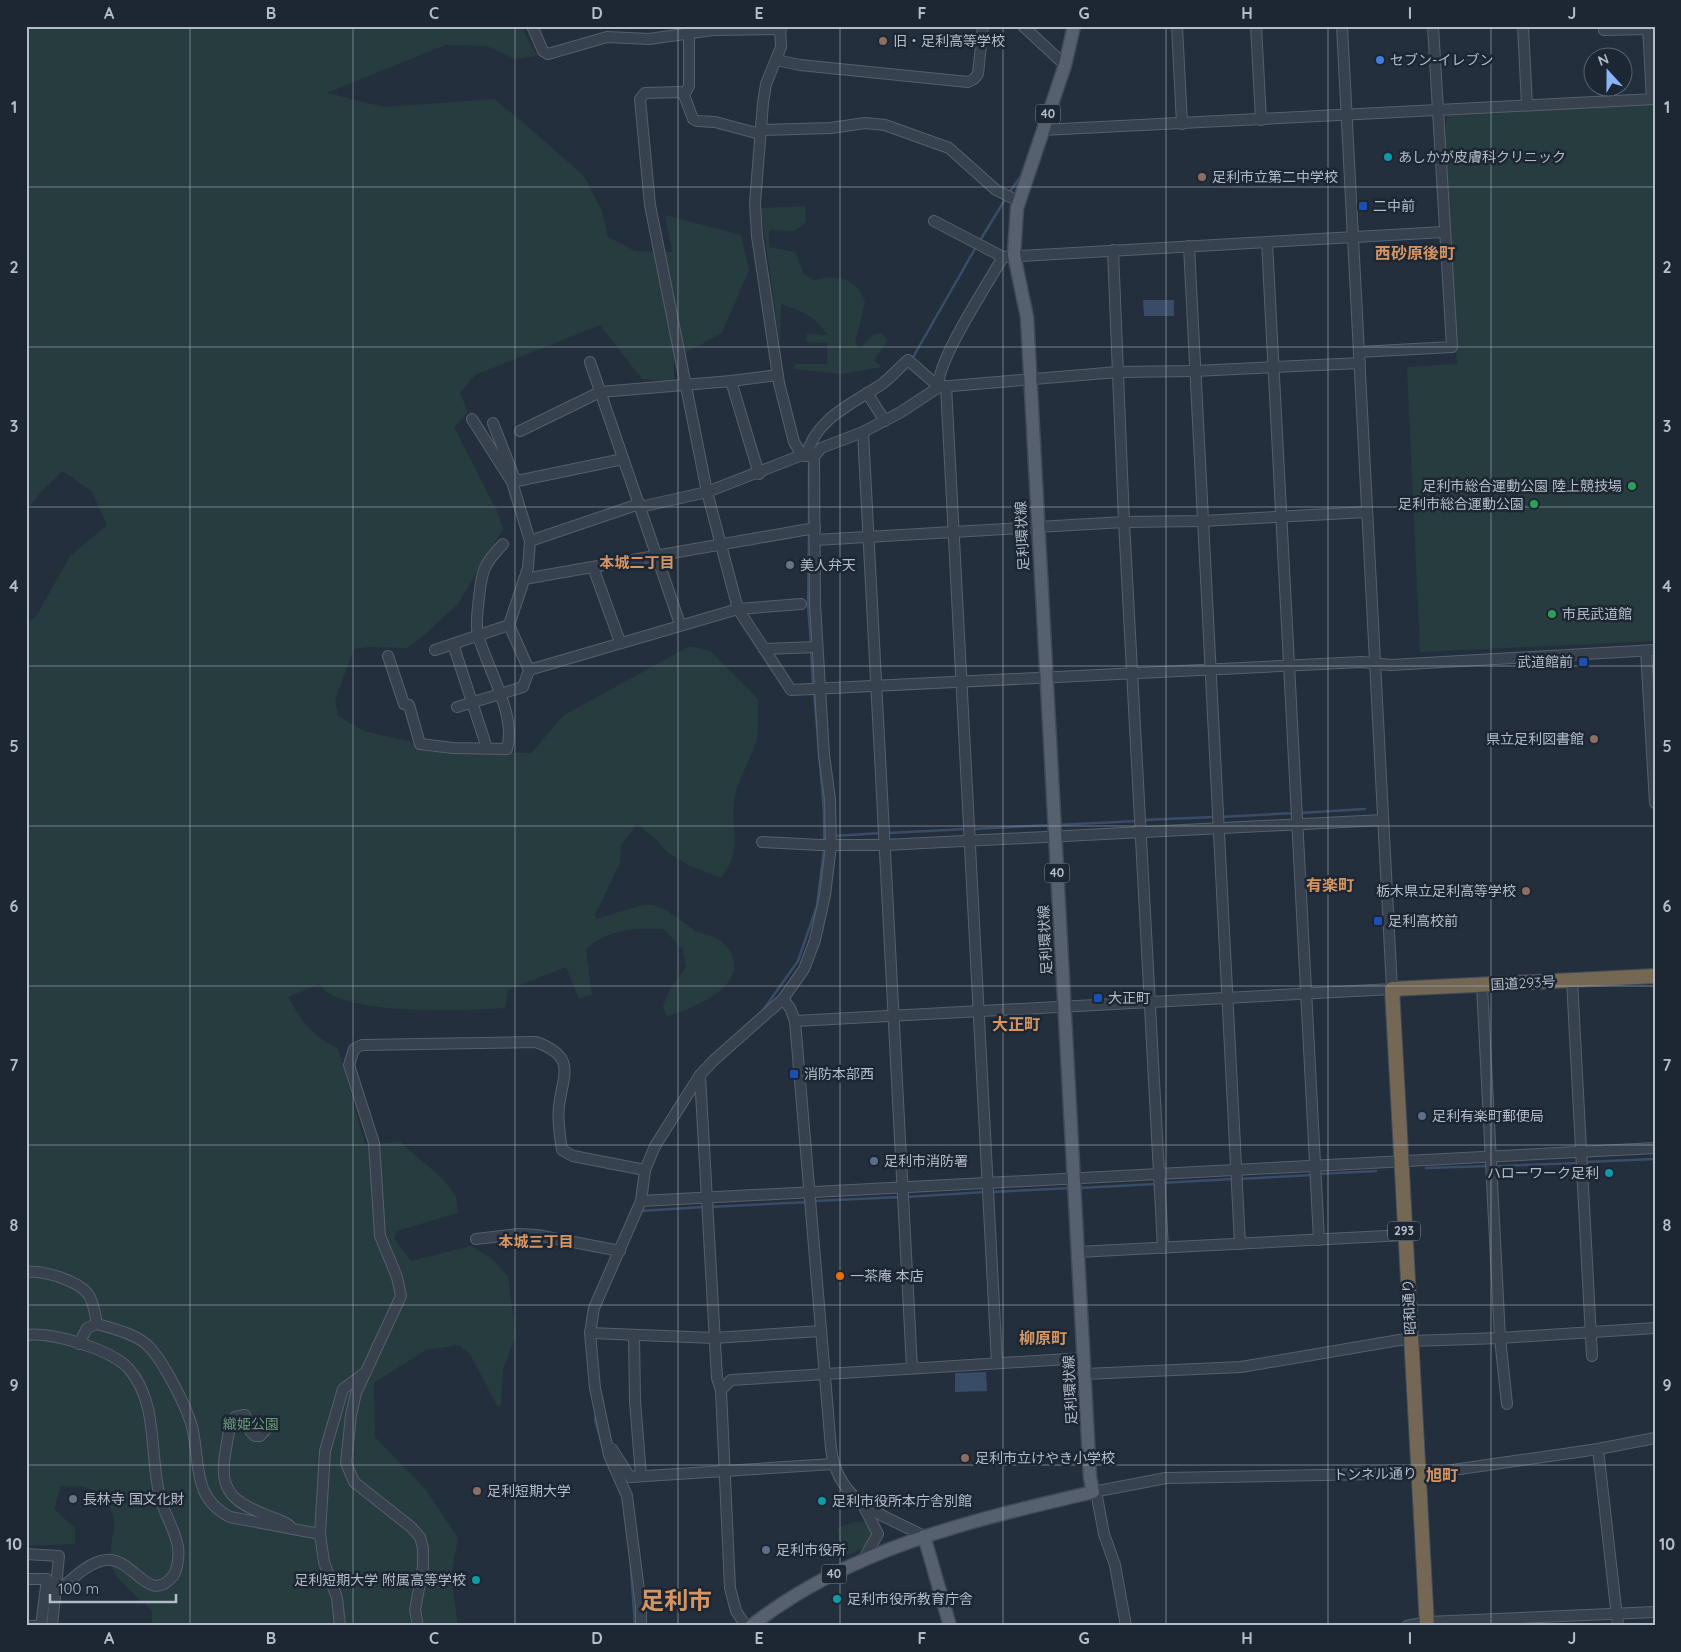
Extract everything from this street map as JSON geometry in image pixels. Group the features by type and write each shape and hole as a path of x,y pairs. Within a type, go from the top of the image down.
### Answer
{"highway":[{"name":"国道293号","path":"1392,989 1655,976"},
{"name":"昭和通り","path":"1392,989 1427,1624"}],"main road":[{"name":"足利環状線","path":"1074,26 1042,130 1010,197 1009,256 1026,310 1036,527 1077,1252 1090,1476 1093,1492"},
{"name":"40","path":"751,1626 791,1598 864,1558 924,1536 987,1517 1093,1492"},
{"path":"924,1536 950,1626"}],"street":[{"path":"532,26 543,51 548,54 607,36 649,39 731,28 780,28 780,48 766,84 760,132 755,203 757,236 778,375 794,442 808,456"},
{"path":"619,26 624,38"},
{"path":"776,60 800,65 968,82 978,74 983,26"},
{"path":"1022,26 1062,63"},
{"path":"1177,26 1182,124"},
{"path":"1256,26 1261,120"},
{"path":"795,1020 1151,1000 1392,989 1342,26"},
{"path":"530,541 639,505 707,492 808,456 885,421 942,386 1118,372 1195,372 1274,368 1452,347 1433,26"},
{"path":"1523,26 1527,106"},
{"path":"1042,130 1653,99 1650,30 1604,30"},
{"path":"684,95 689,86 689,33"},
{"path":"1010,197 950,148 885,125 865,123 831,128 760,132 715,122 697,121 693,119 684,95 680,92 645,93 640,99 650,205 684,385 707,492 738,609 791,690 1362,662 1391,665 1651,650 1655,803"},
{"path":"934,221 1009,256 1444,232"},
{"path":"1267,242 1319,1240"},
{"path":"1189,246 1240,1244"},
{"path":"1113,250 1124,522 1163,1248"},
{"path":"997,1363 954,531 942,386 939,377 952,348 1009,256"},
{"path":"641,1626 641,1606 628,1496 609,1456 595,1388 590,1333 594,1308 641,1201 646,1170 655,1146 700,1075 713,1060 783,999 804,969 815,940 825,895 831,846 830,799 819,690 815,524 808,456 810,440 836,412 884,383 908,360 942,386"},
{"path":"590,362 680,624"},
{"path":"520,431 600,392 731,381 778,375"},
{"path":"731,381 758,474"},
{"path":"867,393 885,421"},
{"path":"457,707 523,687 528,670 509,625 528,568 530,541 512,482 472,419"},
{"path":"492,423 514,477 512,482"},
{"path":"862,432 912,1368"},
{"path":"512,482 623,459"},
{"path":"815,540 1124,522 1203,521 1367,512"},
{"path":"524,579 721,544 815,524"},
{"path":"388,656 404,704 409,705 420,744 453,748 507,749 510,738 501,694 478,635 476,621 482,571 504,544"},
{"path":"593,566 620,642"},
{"path":"528,670 680,624 738,609 801,604"},
{"path":"435,650 509,625"},
{"path":"453,644 487,748"},
{"path":"764,649 817,647"},
{"path":"762,842 831,846 885,845 1055,837 1141,830 1383,820"},
{"path":"1572,980 1592,1356"},
{"path":"1482,985 1500,1338 1508,1404"},
{"path":"783,999 790,1008 795,1020 833,1464 845,1487 863,1504 924,1536"},
{"path":"418,1626 415,1610 423,1567 423,1548 420,1537 411,1527 354,1482 346,1463 351,1415 363,1374 396,1312 401,1296 397,1277 380,1236 374,1143 349,1065 354,1049 362,1046 536,1042 549,1047 560,1057 565,1070 564,1088 559,1106 562,1150 573,1156 646,1170"},
{"path":"700,1075 714,1338 717,1378 721,1390 726,1471 730,1588 734,1606 746,1626"},
{"path":"641,1201 1655,1148"},
{"path":"476,1239 519,1234 536,1235 620,1251"},
{"path":"1077,1252 1405,1235"},
{"path":"26,1272 34,1272 79,1286 91,1300 97,1324"},
{"path":"79,1344 87,1328 97,1324 145,1343 164,1367 193,1429 199,1477 210,1504 230,1517 320,1534"},
{"path":"1084,1374 1241,1367 1411,1339 1500,1338 1655,1328"},
{"path":"590,1333 714,1338 821,1331"},
{"path":"26,1335 43,1335 79,1344 114,1358 128,1368 138,1382 150,1420 155,1476 160,1498 178,1547 178,1561 175,1574 165,1584 153,1586 141,1581 132,1569 121,1562 106,1560 94,1564 55,1593"},
{"path":"634,1335 635,1401 641,1476"},
{"path":"721,1390 731,1380 1084,1358"},
{"path":"340,1626 337,1598 324,1562 320,1534 325,1451 343,1388 363,1374"},
{"path":"265,1431 260,1436 255,1436 250,1431 245,1416 235,1417 230,1430 223,1465 224,1481 231,1495 239,1503 288,1523 292,1529"},
{"name":"トンネル通り","path":"1093,1492 1166,1478 1418,1473 1598,1449 1655,1438"},
{"path":"606,1440 630,1477 833,1464"},
{"path":"1598,1449 1618,1626"},
{"path":"1093,1492 1097,1497 1104,1534 1115,1565 1126,1626"},
{"path":"863,1504 878,1534 864,1558"},
{"path":"26,1554 59,1556 52,1626"},
{"path":"26,1580 46,1579 41,1626 29,1626"},
{"path":"1406,1626 1506,1622 1655,1612"}],"green space":[{"name":"織姫公園","path":"26,26 521,26 537,56 515,59 487,46 445,45 327,93 384,107 494,99 584,176 602,211 608,237 635,251 672,252 665,215 741,235 749,270 722,333 674,359 674,382 642,379 600,325 475,375 460,393 468,412 454,427 497,511 503,529 458,604 421,638 407,648 370,647 354,649 335,700 338,716 364,731 447,750 531,753 564,715 690,646 710,651 758,699 757,738 738,785 734,804 733,856 721,878 688,865 667,852 657,840 637,824 621,845 620,863 595,915 597,919 633,908 652,905 669,912 697,932 712,936 722,942 732,955 734,968 730,979 721,990 708,999 694,1007 667,1016 663,1006 670,989 686,967 683,950 664,929 622,931 593,943 586,950 592,994 579,999 566,967 508,990 505,1008 415,1010 366,1005 330,994 319,984 288,997 308,1027 321,1038 338,1048 365,1144 400,1142 443,1179 456,1197 458,1213 397,1231 394,1238 411,1261 471,1246 491,1258 508,1276 516,1336 503,1369 501,1404 498,1407 470,1354 459,1345 426,1350 374,1383 375,1437 426,1490 458,1538 451,1576 458,1626 424,1626 420,1613 423,1626 152,1626 152,1610 122,1583 111,1565 113,1515 107,1504 98,1494 85,1487 61,1486 54,1509 75,1528 75,1544 26,1546 26,625 37,615 70,556 107,525 92,492 63,471 42,491 26,511"},
{"name":"足利市総合運動公園","path":"1655,103 1655,641 1420,652 1407,367 1457,364 1444,134 1448,114"},
{"path":"805,206 806,222 794,231 769,230 769,247 795,252 804,274 814,280 830,277 847,280 858,288 865,302 855,342 859,349 873,335 881,333 888,340 874,360 882,367 841,374 794,369 795,364 827,364 827,343 806,342 807,334 827,335 813,319 781,304 780,345 761,208"},
{"path":"855,1522 865,1523 870,1527 869,1544 843,1558 837,1528"}],"water":[{"path":"1143,300 1174,300 1174,316 1144,316"},
{"path":"986,1372 987,1391 955,1392 955,1373"}],"waterway":[{"path":"1009,193 1021,176 1036,133"},
{"path":"979,242 1006,198"},
{"path":"912,359 976,247"},
{"path":"809,466 809,526"},
{"path":"809,532 808,606 811,644"},
{"path":"811,649 813,686"},
{"path":"814,692 824,812 824,843"},
{"path":"1300,813 1365,809"},
{"path":"1220,817 1294,813"},
{"path":"1142,820 1214,817"},
{"path":"1057,825 1137,821"},
{"path":"973,829 1050,825"},
{"path":"888,833 967,829"},
{"path":"833,836 882,833"},
{"path":"761,1013 798,961 817,906 824,849"},
{"path":"671,1112 677,1102"},
{"path":"1585,1162 1655,1159"},
{"path":"1495,1166 1579,1163"},
{"path":"1426,1168 1489,1166"},
{"path":"1318,1174 1376,1171"},
{"path":"1238,1179 1313,1175"},
{"path":"1161,1183 1233,1179"},
{"path":"1079,1188 1156,1184"},
{"path":"991,1192 1071,1188"},
{"path":"906,1197 986,1192"},
{"path":"814,1201 901,1197"},
{"path":"709,1207 809,1202"},
{"path":"639,1211 704,1207"},
{"path":"596,1414 595,1420 607,1462"},
{"path":"630,1556 635,1626"}],"place":[{"name":"旧・足利高等学校","path":"883,41"},
{"name":"セブン-イレブン","path":"1380,60"},
{"name":"あしかが皮膚科クリニック","path":"1388,157"},
{"name":"足利市立第二中学校","path":"1202,177"},
{"name":"二中前","path":"1363,206"},
{"name":"足利市総合運動公園 陸上競技場","path":"1632,486"},
{"name":"足利市総合運動公園","path":"1534,504"},
{"name":"美人弁天","path":"790,565"},
{"name":"市民武道館","path":"1552,614"},
{"name":"武道館前","path":"1583,662"},
{"name":"県立足利図書館","path":"1594,739"},
{"name":"栃木県立足利高等学校","path":"1526,891"},
{"name":"足利高校前","path":"1378,921"},
{"name":"大正町","path":"1098,998"},
{"name":"消防本部西","path":"794,1074"},
{"name":"足利有楽町郵便局","path":"1422,1116"},
{"name":"足利市消防署","path":"874,1161"},
{"name":"ハローワーク足利","path":"1609,1173"},
{"name":"一茶庵 本店","path":"840,1276"},
{"name":"足利市立けやき小学校","path":"965,1458"},
{"name":"足利短期大学","path":"477,1491"},
{"name":"長林寺 国文化財","path":"73,1499"},
{"name":"足利市役所本庁舎別館","path":"822,1501"},
{"name":"足利市役所","path":"766,1550"},
{"name":"足利短期大学 附属高等学校","path":"476,1580"},
{"name":"足利市役所教育庁舎","path":"837,1599"}],"district":[{"name":"西砂原後町","path":"1415,253"},
{"name":"本城二丁目","path":"637,563"},
{"name":"有楽町","path":"1330,885"},
{"name":"大正町","path":"1016,1024"},
{"name":"本城三丁目","path":"536,1242"},
{"name":"柳原町","path":"1043,1338"},
{"name":"旭町","path":"1442,1475"},
{"name":"足利市","path":"676,1601"}]}
